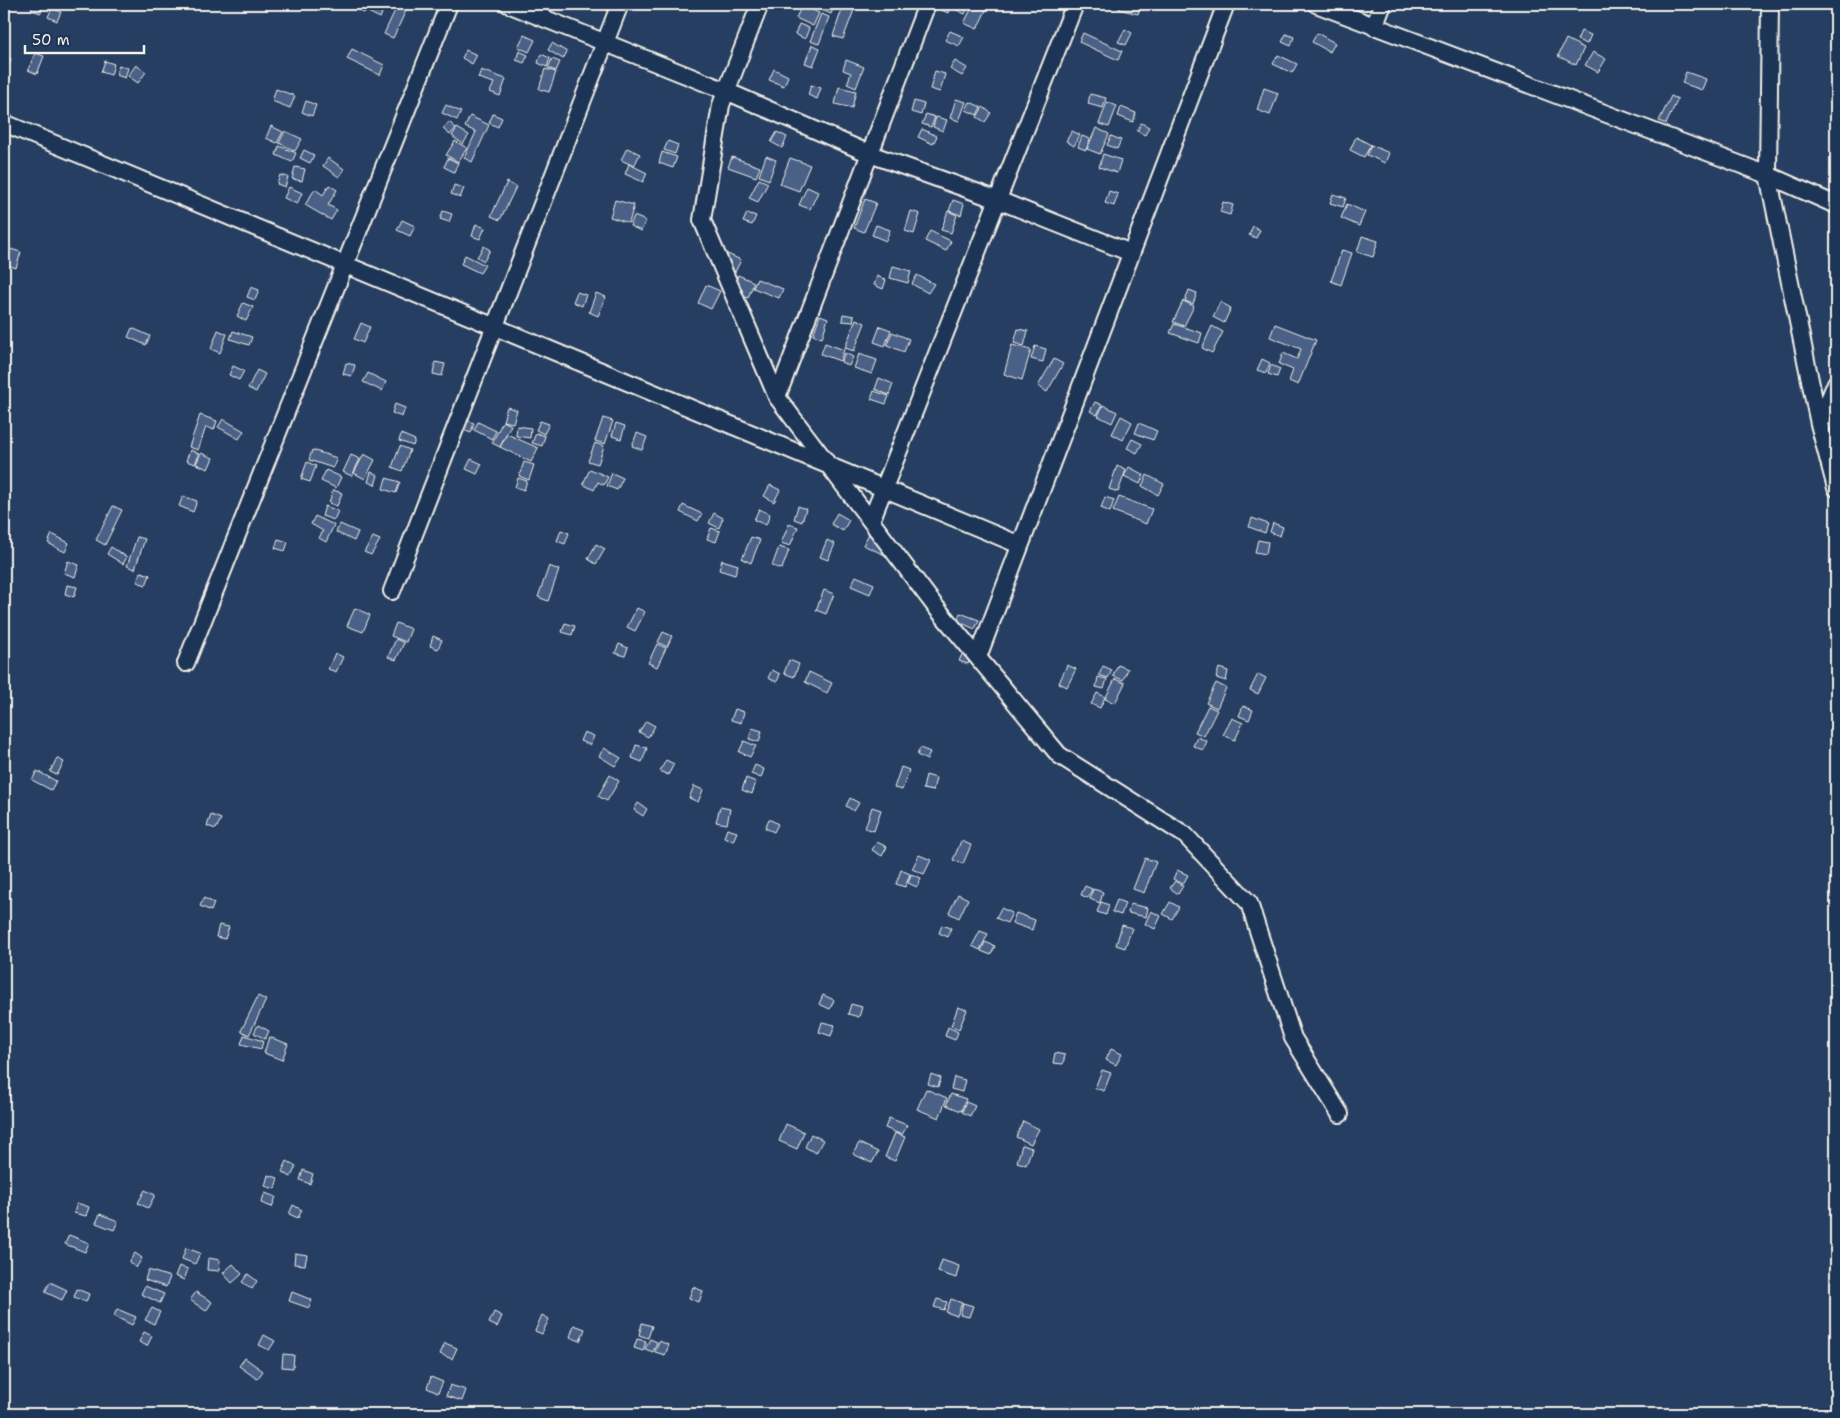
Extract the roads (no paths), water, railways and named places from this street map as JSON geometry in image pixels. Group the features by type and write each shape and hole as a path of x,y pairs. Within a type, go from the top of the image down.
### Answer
{"street":[{"path":"186,663 449,4"},
{"path":"508,4 726,91 870,154 998,200 1131,253"},
{"path":"392,591 620,4"},
{"path":"760,4 720,105 702,220 777,398 935,606 1059,755 1185,835 1249,904 1293,1038 1340,1114"},
{"path":"777,398 927,4"},
{"path":"871,521 1075,4"},
{"path":"978,657 1226,4"},
{"path":"1316,4 1768,175 1836,205"},
{"path":"1374,27 1383,4"},
{"path":"1770,4 1768,175 1818,424 1836,488"},
{"path":"4,123 1020,545"},
{"path":"1818,424 1836,383"}]}
